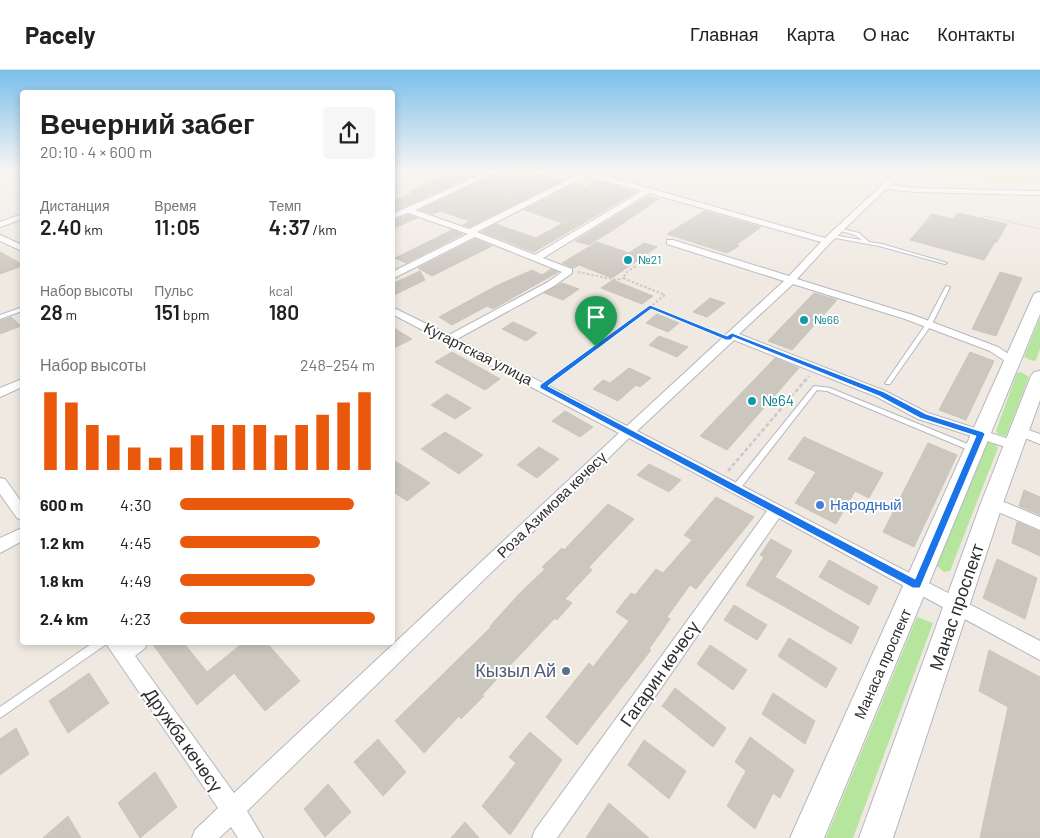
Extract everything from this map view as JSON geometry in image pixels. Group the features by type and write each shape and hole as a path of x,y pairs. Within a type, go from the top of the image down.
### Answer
{"main road":[{"name":"Манаса проспект","path":"807,838 1040,296"},
{"path":"1012,361 1040,375"},
{"name":"Манас проспект","path":"876,838 992,503 1040,375"}],"street":[{"path":"395,216 415,207"},
{"path":"395,274 520,207"},
{"path":"536,258 621,207"},
{"path":"718,207 833,235"},
{"name":"Роза Азимова көчөсү","path":"203,838 628,432 791,280 833,235 864,207"},
{"path":"408,210 473,233 569,272"},
{"path":"0,225 20,217"},
{"path":"0,238 20,247"},
{"path":"670,242 929,324 994,350 1012,361"},
{"path":"449,339 551,284 569,272"},
{"name":"Кугартская улица","path":"395,312 543,386 1040,650"},
{"path":"730,336 881,394 977,442 1017,438 1040,439"},
{"path":"0,393 20,384"},
{"path":"0,482 20,511"},
{"path":"992,503 1040,524"},
{"name":"Гагарин көчөсү","path":"543,838 776,510"},
{"path":"0,546 20,535"},
{"name":"Дружба көчөсү","path":"125,646 252,838"}],"lane":[{"path":"833,235 857,234 868,243"},
{"path":"833,235 945,263"},
{"path":"888,382 929,324 948,287"},
{"path":"0,317 20,310"},
{"path":"736,488 815,388 828,389 977,442"},
{"path":"0,713 98,645"}],"path":[{"path":"979,223 984,216 1040,229"},
{"path":"569,272 588,273 617,280 623,278 627,272 642,262"},
{"path":"543,386 665,295 623,278"},
{"path":"650,307 730,336"},
{"path":"721,480 816,368"}],"green space":[{"path":"1040,318 1040,349 1036,360 1033,361 1024,357"},
{"path":"1021,372 1029,377 1006,436 998,434 996,431 1017,373"},
{"path":"986,442 996,445 998,448 950,571 944,572 936,565"},
{"path":"917,617 933,623 853,838 826,838"}],"building":[{"path":"395,207 404,207 395,211"},
{"path":"427,207 510,207 469,227 463,225 470,221 440,211 432,214 420,210"},
{"path":"530,207 611,207 534,252 482,232 496,224 536,238 563,223 524,210"},
{"path":"630,207 647,207 589,245 575,241"},
{"path":"704,211 761,227 736,245 739,246 727,253 667,234"},
{"path":"958,213 1007,224 984,260 910,240 932,214 953,219"},
{"path":"408,215 417,218 395,228 395,220"},
{"path":"452,230 463,234 406,263 395,258"},
{"path":"475,239 492,246 432,276 418,268"},
{"path":"597,242 629,253 644,243 657,247 612,278 579,265 574,268 562,263"},
{"path":"0,252 20,263 20,267 0,274"},
{"path":"551,269 558,272 493,309 487,306 452,325 439,317 496,286 532,270 542,275"},
{"path":"420,271 425,280 395,295 395,283"},
{"path":"1000,272 1022,278 996,336 972,329"},
{"name":"№21","path":"613,280 653,296 642,304 601,288"},
{"path":"562,283 579,289 563,300 544,293"},
{"name":"№66","path":"814,293 837,300 792,350 768,341"},
{"path":"710,298 725,303 707,317 693,312"},
{"path":"657,314 679,323 668,332 646,323"},
{"path":"11,317 20,326 0,334 0,321"},
{"path":"513,322 537,333 526,341 502,329"},
{"path":"395,329 412,339 395,348"},
{"path":"659,336 688,347 677,357 649,345"},
{"path":"452,352 500,379 485,390 435,362"},
{"path":"970,352 994,361 966,420 939,410"},
{"name":"№64","path":"775,358 799,368 727,450 700,436"},
{"path":"629,368 651,378 640,387 636,385 618,401 593,389 603,380 610,383"},
{"path":"447,394 471,408 455,419 431,405"},
{"path":"565,411 593,427 580,437 552,421"},
{"path":"445,432 483,455 459,474 421,449"},
{"path":"804,437 883,473 869,498 855,491 836,524 795,503 816,472 788,459"},
{"path":"928,443 957,455 914,547 883,532"},
{"path":"539,447 559,459 537,478 517,465"},
{"path":"395,461 430,483 407,501 395,493"},
{"path":"649,464 681,480 669,492 637,475"},
{"path":"1024,490 1040,497 1040,515 1019,506"},
{"path":"716,497 754,517 696,589 690,585 667,617 670,619 649,649 651,650 577,745 546,717 589,663 593,667 629,621 616,612 631,593 635,595 656,569 663,573 692,540 684,535"},
{"path":"608,504 634,519 589,567 592,570 565,599 572,603 557,620 555,618 482,695 484,696 461,719 459,716 424,753 395,721 491,627 520,593 545,569 542,567 562,548 564,550"},
{"path":"1017,522 1040,532 1040,556 1012,543"},
{"path":"771,539 792,551 775,577 859,627 851,644 746,585 764,557 760,555"},
{"path":"997,559 1037,578 1025,619 983,598"},
{"path":"829,560 878,587 869,605 819,577"},
{"path":"734,605 767,625 757,640 724,620"},
{"path":"789,638 837,668 826,688 778,656"},
{"path":"153,645 185,645 207,672 240,645 269,645 300,681 265,711 234,673 197,705"},
{"path":"710,645 747,670 733,690 697,664"},
{"path":"989,650 1040,677 1040,838 980,838 1008,707 979,691"},
{"path":"89,673 109,703 68,733 49,701"},
{"path":"675,688 726,728 713,747 662,706"},
{"path":"773,693 815,721 805,744 762,714"},
{"path":"16,728 29,754 0,775 0,739"},
{"path":"530,732 562,760 510,835 482,806 516,763 509,757"},
{"path":"750,737 794,770 780,798 773,793 755,829 727,806 746,771 735,762"},
{"path":"378,739 406,772 383,796 354,762"},
{"path":"644,740 686,771 669,799 628,765"},
{"path":"155,772 177,807 140,838 118,803"},
{"path":"328,784 351,812 325,837 304,809"},
{"path":"609,803 649,838 586,838"},
{"path":"68,816 81,838 43,838"},
{"path":"465,822 479,838 451,838"}],"place":[{"name":"№21","path":"628,260"},
{"name":"№66","path":"804,320"},
{"name":"№64","path":"752,401"},
{"name":"Народный","path":"820,505"},
{"name":"Кызыл Ай","path":"566,671"}],"route":[{"path":"650,307 728,338 732,334 881,394 923,416 981,434 917,585 543,386 596,347 650,307"}]}
